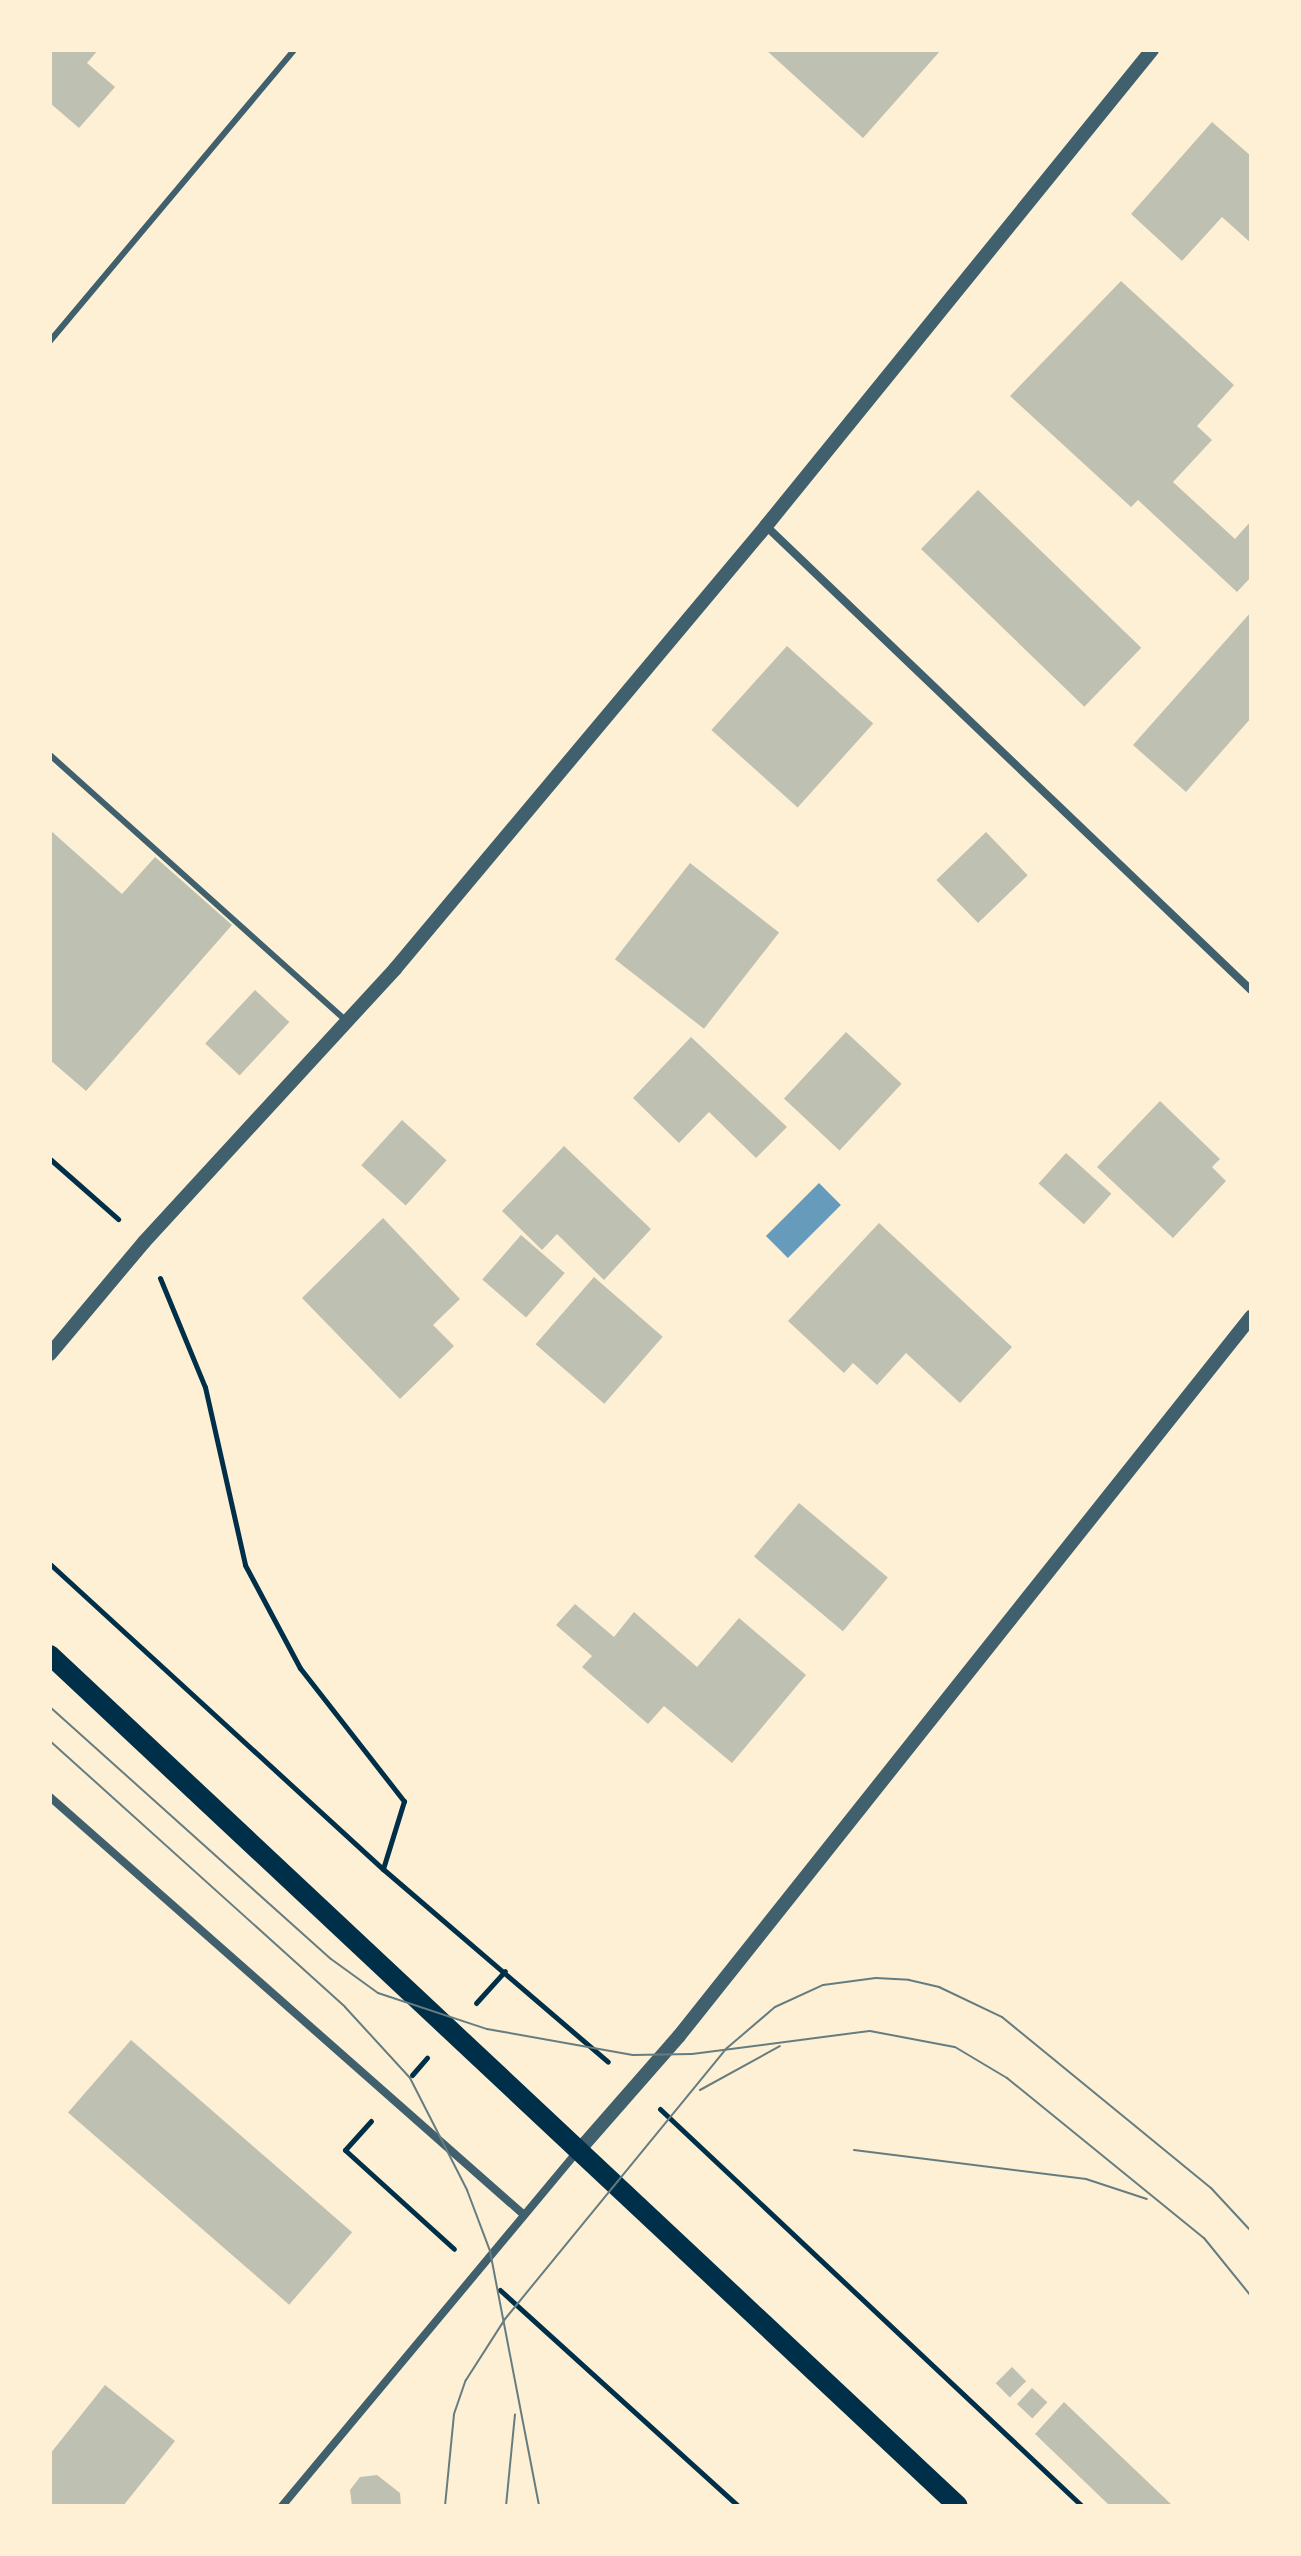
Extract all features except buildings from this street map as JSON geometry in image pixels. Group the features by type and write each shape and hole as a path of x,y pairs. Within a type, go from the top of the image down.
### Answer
{"main road":[{"path":"50,1655 581,2148 958,2506"}],"street":[{"path":"50,1354 144,1242 348,1024 766,526 1152,50"},
{"path":"766,526 1251,990"},
{"path":"282,2506 523,2214 635,2086 1251,1317"},
{"path":"50,1797 523,2214"}],"lane":[{"path":"50,341 294,50"},
{"path":"50,755 348,1024"}],"path":[{"path":"50,1159 144,1242 205,1387 245,1565 300,1668 404,1801 383,1869"},
{"path":"50,1564 383,1869 635,2086 949,2376 1082,2506"}],"water":[{"path":"819,1183 841,1205 788,1258 766,1236"}],"tram line":[{"path":"50,1707 331,1959 378,1993 487,2029 633,2055 692,2054 870,2031 955,2047 1007,2078 1204,2238 1251,2296"},
{"path":"50,1741 345,2007 410,2078 467,2190 490,2251 539,2506"},
{"path":"445,2506 454,2414 466,2380 505,2319 727,2048 775,2007 823,1985 876,1978 909,1980 939,1987 1002,2017 1211,2188 1251,2231"},
{"path":"700,2090 780,2046"},
{"path":"854,2150 1086,2179 1147,2199"},
{"path":"506,2506 515,2414"}]}
